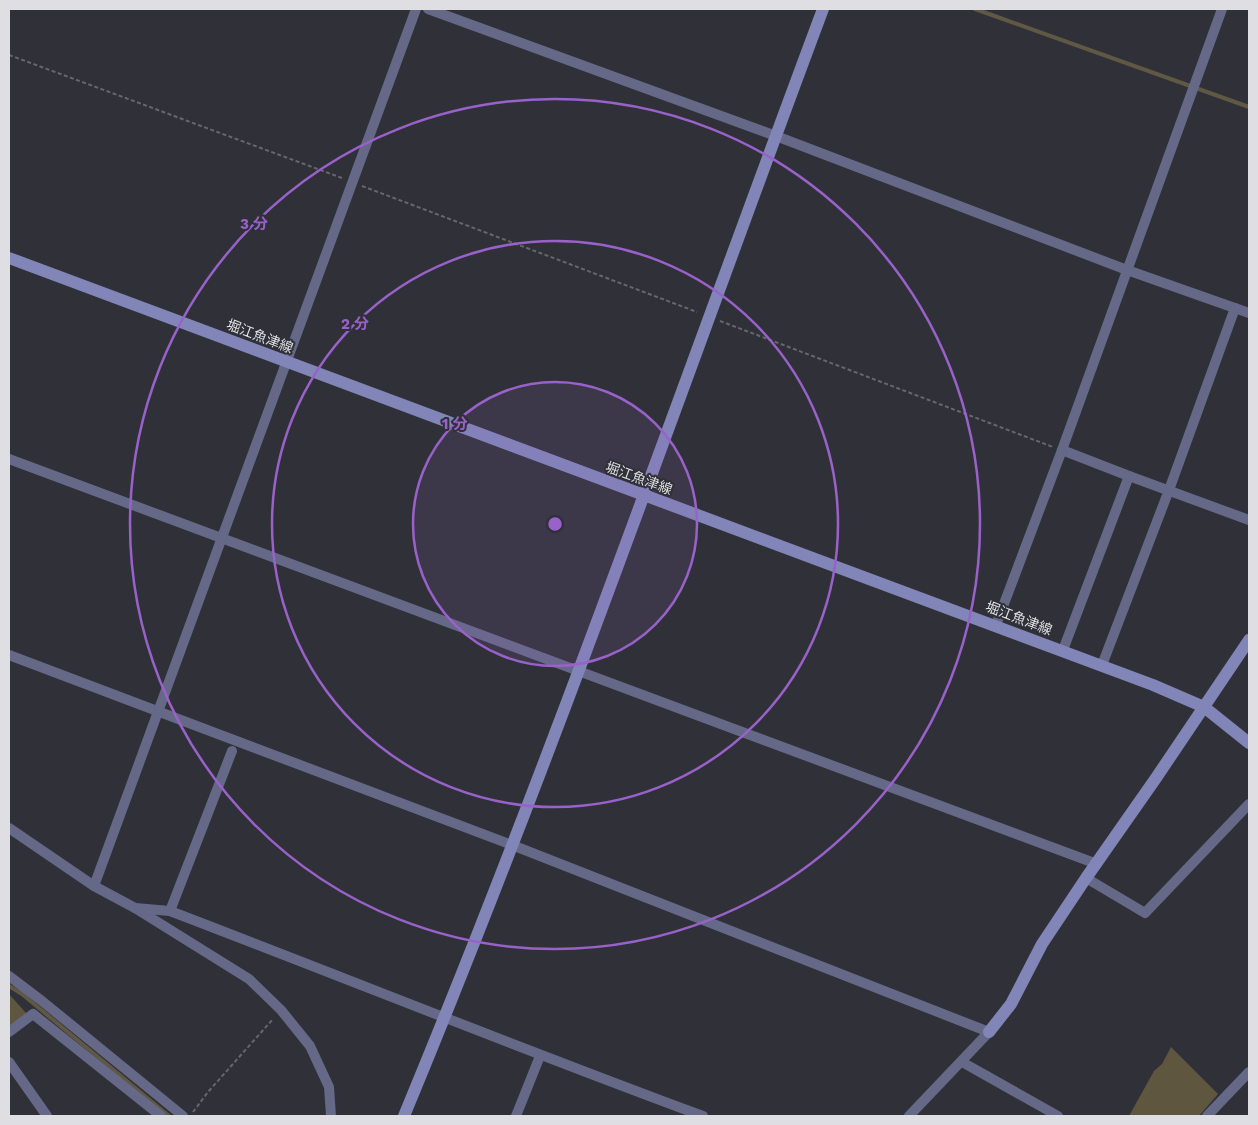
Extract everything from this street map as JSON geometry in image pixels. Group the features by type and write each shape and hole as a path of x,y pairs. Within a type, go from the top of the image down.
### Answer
{"street":[{"path":"94,886 416,9"},
{"path":"428,9 776,136 1127,270 1249,313"},
{"path":"404,1116 445,1017 578,671 823,9"},
{"path":"996,625 1062,450 1222,9"},
{"name":"堀江魚津線","path":"9,258 1102,665 1204,707 1249,744"},
{"path":"1102,665 1170,490 1235,308"},
{"path":"1062,450 1249,520"},
{"path":"9,459 1096,864"},
{"path":"1063,650 1129,476"},
{"path":"909,1116 962,1062 1011,1004 1042,944 1249,640"},
{"path":"9,655 512,845 989,1032"},
{"path":"170,912 232,751"},
{"path":"1086,878 1146,913 1249,804"},
{"path":"9,828 94,886 135,908 249,979 281,1010 310,1046 329,1087 331,1116"},
{"path":"135,908 170,912 445,1017 540,1056 703,1116"},
{"path":"9,976 183,1116"},
{"path":"9,1032 33,1014 161,1116"},
{"path":"516,1116 540,1056"},
{"path":"9,1062 47,1116"},
{"path":"962,1062 1058,1116"},
{"path":"1207,1116 1249,1072"}],"path":[{"path":"9,55 352,182 1062,450"},
{"path":"190,1116 208,1092 281,1010"}],"shaded area":[{"path":"9,994 27,1014 9,1027"},
{"path":"1171,1047 1218,1094 1199,1116 1129,1116 1154,1071 1162,1064"}],"waterway":[{"path":"975,9 1249,107"},
{"path":"9,986 22,994 169,1116"}]}
